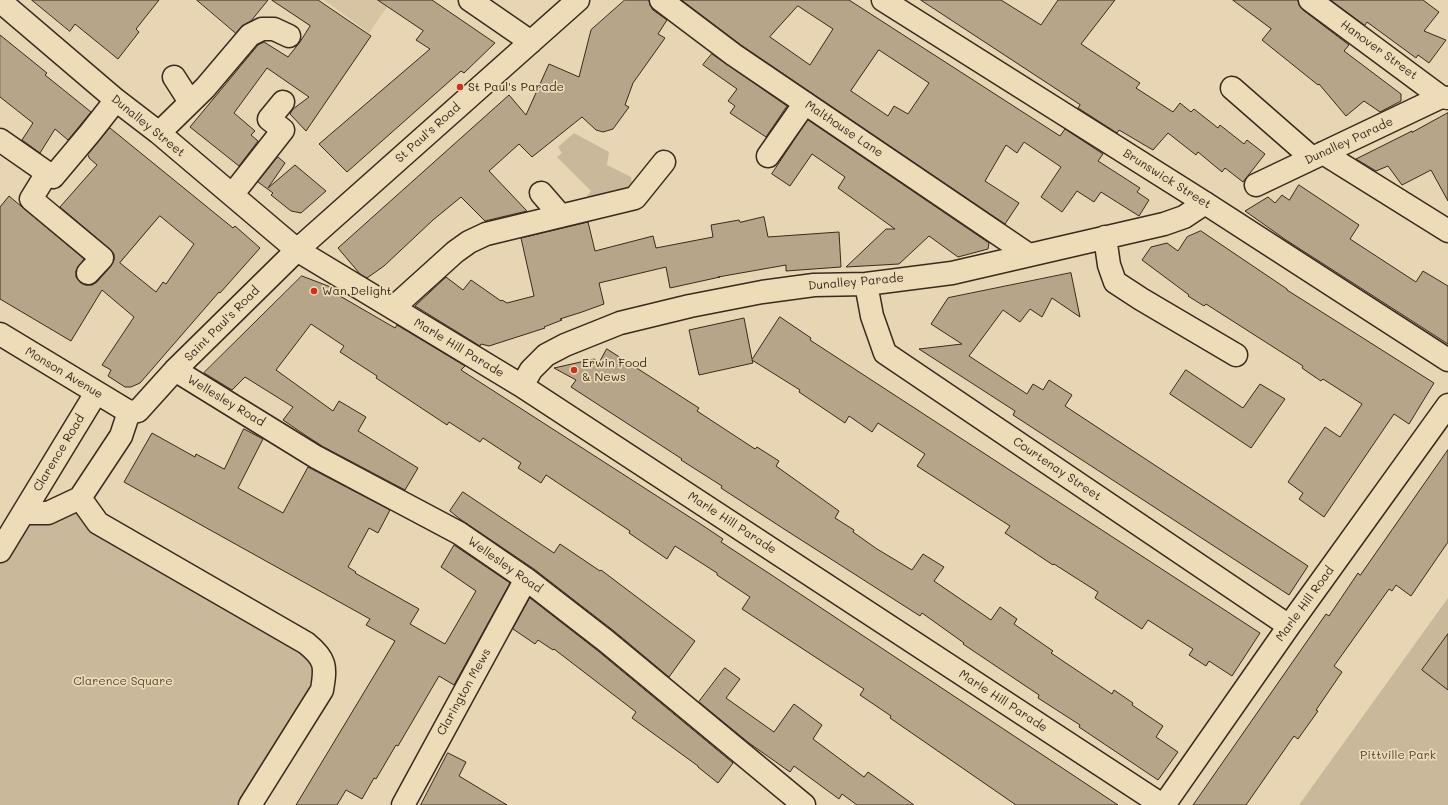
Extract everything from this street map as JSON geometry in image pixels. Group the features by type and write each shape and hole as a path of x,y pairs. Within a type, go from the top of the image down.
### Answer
{"street":[{"path":"470,0 531,42"},
{"name":"St Paul's Road","path":"297,250 578,0"},
{"name":"Malthouse Lane","path":"661,0 734,55 1029,255"},
{"name":"Brunswick Street","path":"883,0 1205,203 1448,360"},
{"name":"Hanover Street","path":"1310,0 1445,98"},
{"name":"Dunalley Street","path":"0,1 116,100 159,133 297,250"},
{"path":"159,133 204,88 250,35 262,29 274,30 289,36"},
{"path":"174,77 190,102"},
{"path":"1232,88 1318,156 1448,231"},
{"name":"Dunalley Parade","path":"1256,185 1445,98"},
{"path":"0,140 53,177 116,100"},
{"path":"232,195 284,130 269,119 283,102"},
{"path":"768,156 805,103"},
{"path":"393,308 455,252 469,242 486,234 635,198 664,162"},
{"path":"47,173 31,199 102,258 88,273"},
{"path":"541,193 561,216"},
{"name":"Dunalley Parade","path":"522,386 531,370 546,355 565,345 620,323 690,306 762,292 814,285 866,284 952,272 1164,224 1184,217 1205,203"},
{"path":"1105,237 1109,265 1115,282 1236,355"},
{"name":"Marle Hill Parade","path":"297,250 522,386 1163,805"},
{"name":"Saint Paul's Road","path":"129,412 138,411 175,370 297,250"},
{"name":"Courtenay Street","path":"866,284 872,316 885,353 1289,626"},
{"name":"Monson Avenue","path":"0,334 129,412"},
{"name":"Wellesley Road","path":"175,370 316,457 459,533 526,579 606,641 804,805"},
{"name":"Clarence Road","path":"0,551 96,393"},
{"name":"Marle Hill Road","path":"1163,805 1289,626 1448,405"},
{"path":"23,513 48,512 80,498 122,436 129,412"},
{"path":"80,498 98,523 306,643 317,652 324,664 322,690 250,805"},
{"name":"Clarington Mews","path":"403,805 526,579"}],"shaded area":[{"path":"324,0 392,0 369,33"}],"green space":[{"path":"574,133 609,152 607,165 631,177 632,184 630,190 592,204 587,196 591,191 557,157 562,153 558,147"},
{"name":"Clarence Square","path":"80,498 324,664 250,805 0,805 0,551 23,513"},
{"name":"Pittville Park","path":"1448,598 1448,805 1299,805"}],"building":[{"path":"32,0 159,0 136,29 139,32 118,59 75,24 70,31"},
{"path":"197,0 268,0 251,21 241,27 236,33"},
{"path":"272,0 318,0 371,36 306,131 290,114 293,109 309,97 267,68 234,113 255,131 251,135 258,141 239,166 190,127 258,45 264,42 288,57 300,42 310,26"},
{"path":"378,0 432,0 495,43 464,73 461,71 347,172 319,144 430,49 416,40 423,31"},
{"path":"625,0 649,0 653,10 667,20 658,34 665,38 633,83 625,105 629,107 613,129 603,132 596,130 582,117 532,157 519,144 489,171 527,211 485,221 461,197 433,220 384,266 367,278 360,274 338,248 509,95 526,115 549,64 579,77 591,30"},
{"path":"682,0 849,0 1060,136 1065,129 1103,154 1098,161 1140,188 1137,192 1149,200 1139,216 1101,192 1094,202 1077,191 1062,212 1041,197 1061,167 1024,142 1017,153 1006,145 985,181 1019,203 1005,224 741,45","holes":["798,6 833,29 810,65 770,37","879,50 929,83 908,114 894,106 888,116 851,91"]},
{"path":"921,0 1001,0 1041,25 1058,0 1115,0 1081,44 1140,83 1136,88 1173,112 1180,103 1191,112 1194,109 1218,128 1220,125 1244,144 1247,140 1265,154 1243,182 1225,168 1222,172 1198,152 1196,155 1168,133 1153,150 1119,130 1117,133 1078,108 1080,105"},
{"path":"1233,0 1298,0 1299,5 1303,10 1349,45 1344,51 1401,94 1401,101 1380,112 1364,101 1346,116 1319,84 1318,85 1262,40 1271,29"},
{"path":"1331,0 1423,0 1439,12 1424,31 1446,40 1429,63 1418,55 1416,58 1367,22 1365,25"},
{"path":"0,35 47,73 45,75 91,112 68,140 55,129 40,153 22,140 33,123 0,97"},
{"path":"712,54 787,106 766,137 730,113 735,106 728,101 737,89 703,65"},
{"path":"1448,113 1448,201 1431,170 1402,185 1388,166 1376,171 1356,159 1412,132"},
{"path":"808,120 989,243 988,249 958,257 929,236 899,264 846,267 886,229 895,229 838,188 845,177 812,154 790,186 772,174"},
{"path":"110,128 233,228 235,226 260,248 220,293 219,292 140,383 131,387 125,387 108,376 111,370 102,365 134,317 102,290 71,341 0,299 0,207 9,196 84,259 76,271 76,277 80,282 86,285 92,285 97,282 111,266 114,260 114,254 110,249 60,207 97,165 89,158 88,155","holes":["160,216 194,244 166,284 163,282 156,292 120,263"]},
{"path":"278,157 285,163 268,188 295,165 326,191 301,213 291,211 271,195 273,193 258,182"},
{"path":"1299,185 1359,225 1350,239 1416,282 1423,271 1448,286 1448,344 1286,240 1245,211 1268,197 1275,203 1282,195 1289,200"},
{"path":"764,217 768,237 839,232 841,267 786,271 786,265 718,277 720,277 670,288 666,267 599,283 604,304 560,319 562,320 544,327 545,328 489,346 481,344 480,346 415,306 446,277 463,290 471,280 501,301 502,300 507,303 534,296 521,238 588,222 595,251 653,236 656,248 713,237 711,225 739,220 740,222"},
{"path":"1201,231 1287,290 1434,383 1409,424 1394,414 1324,517 1299,499 1303,493 1288,482 1325,427 1340,437 1362,404 1323,379 1321,381 1302,368 1303,366 1206,304 1204,306 1188,296 1189,295 1142,260 1151,247 1167,243 1178,251 1187,237"},
{"path":"1071,273 1080,317 1052,298 1042,317 1030,309 1020,322 1003,310 969,356 1027,394 1033,384 1043,390 1049,380 1072,395 1065,406 1308,566 1289,595 1013,415 1015,411 919,349 962,344 931,324 948,298"},
{"path":"302,276 341,291 344,293 340,296 395,328 397,325 465,366 461,370 702,525 723,539 721,542 1118,805 1016,805 890,718 891,716 860,695 864,689 742,609 750,597 717,575 717,573 675,546 667,559 629,533 630,531 546,475 541,483 518,468 521,463 483,438 480,442 449,422 447,425 376,378 377,376 340,352 344,346 311,324 276,370 333,411 339,401 366,417 358,431 418,468 405,490 322,446 283,420 293,407 245,377 232,390 204,373"},
{"path":"780,317 811,338 810,340 1260,633 1232,676 1209,661 1206,666 1189,655 1193,649 1148,620 1142,629 1095,598 1098,592 1054,564 1053,565 1005,533 1010,526 917,466 925,454 878,423 872,432 849,416 845,423 799,392 800,390 752,360 753,363 699,375 689,330 744,318 752,359"},
{"path":"607,349 699,408 697,411 755,449 757,447 779,461 776,466 839,511 835,518 854,530 853,532 877,549 912,570 923,554 944,567 934,581 991,620 1000,607 1017,619 1014,624 1053,651 1051,653 1112,694 1114,690 1133,703 1132,705 1163,726 1156,737 1178,752 1158,780 1079,727 1080,725 1038,698 1039,695 963,644 964,643 922,613 920,616 784,529 721,488 722,486 681,460 682,459 571,387 576,380 554,368 594,359 599,362"},
{"path":"1186,370 1243,408 1260,384 1285,399 1251,448 1170,394"},
{"path":"244,429 263,439 238,488 254,497 283,513 308,467 390,510 378,533 369,528 348,567 356,572 355,573 419,609 410,624 445,644 476,591 441,567 454,545 510,583 454,685 439,676 398,746 396,745 362,799 346,790 337,805 296,805 395,641 366,625 370,619 124,482 152,433 195,457 196,454 224,469"},
{"path":"1448,450 1448,542 1411,596 1396,585 1392,591 1389,589 1334,666 1342,672 1316,710 1318,711 1298,739 1294,736 1246,805 1193,805 1326,614 1329,616 1358,573 1360,575"},
{"path":"463,492 554,553 560,544 600,571 601,570 695,641 669,677 614,631 534,569 450,511"},
{"path":"530,598 598,651 733,763 718,783 698,766 632,718 636,712 554,649 553,650 538,640 535,644 513,629"},
{"path":"1448,634 1448,690 1422,670"},
{"path":"725,668 740,679 726,698 774,732 794,704 822,725 813,739 864,777 868,772 914,805 857,805 842,794 839,799 794,766 790,772 749,743 699,702"},
{"path":"448,753 466,762 459,776 507,805 421,805"}],"place":[{"name":"St Paul's Parade","path":"460,87"},
{"name":"Wan Delight","path":"314,291"},
{"name":"Erwin Food & News","path":"574,370"}]}
